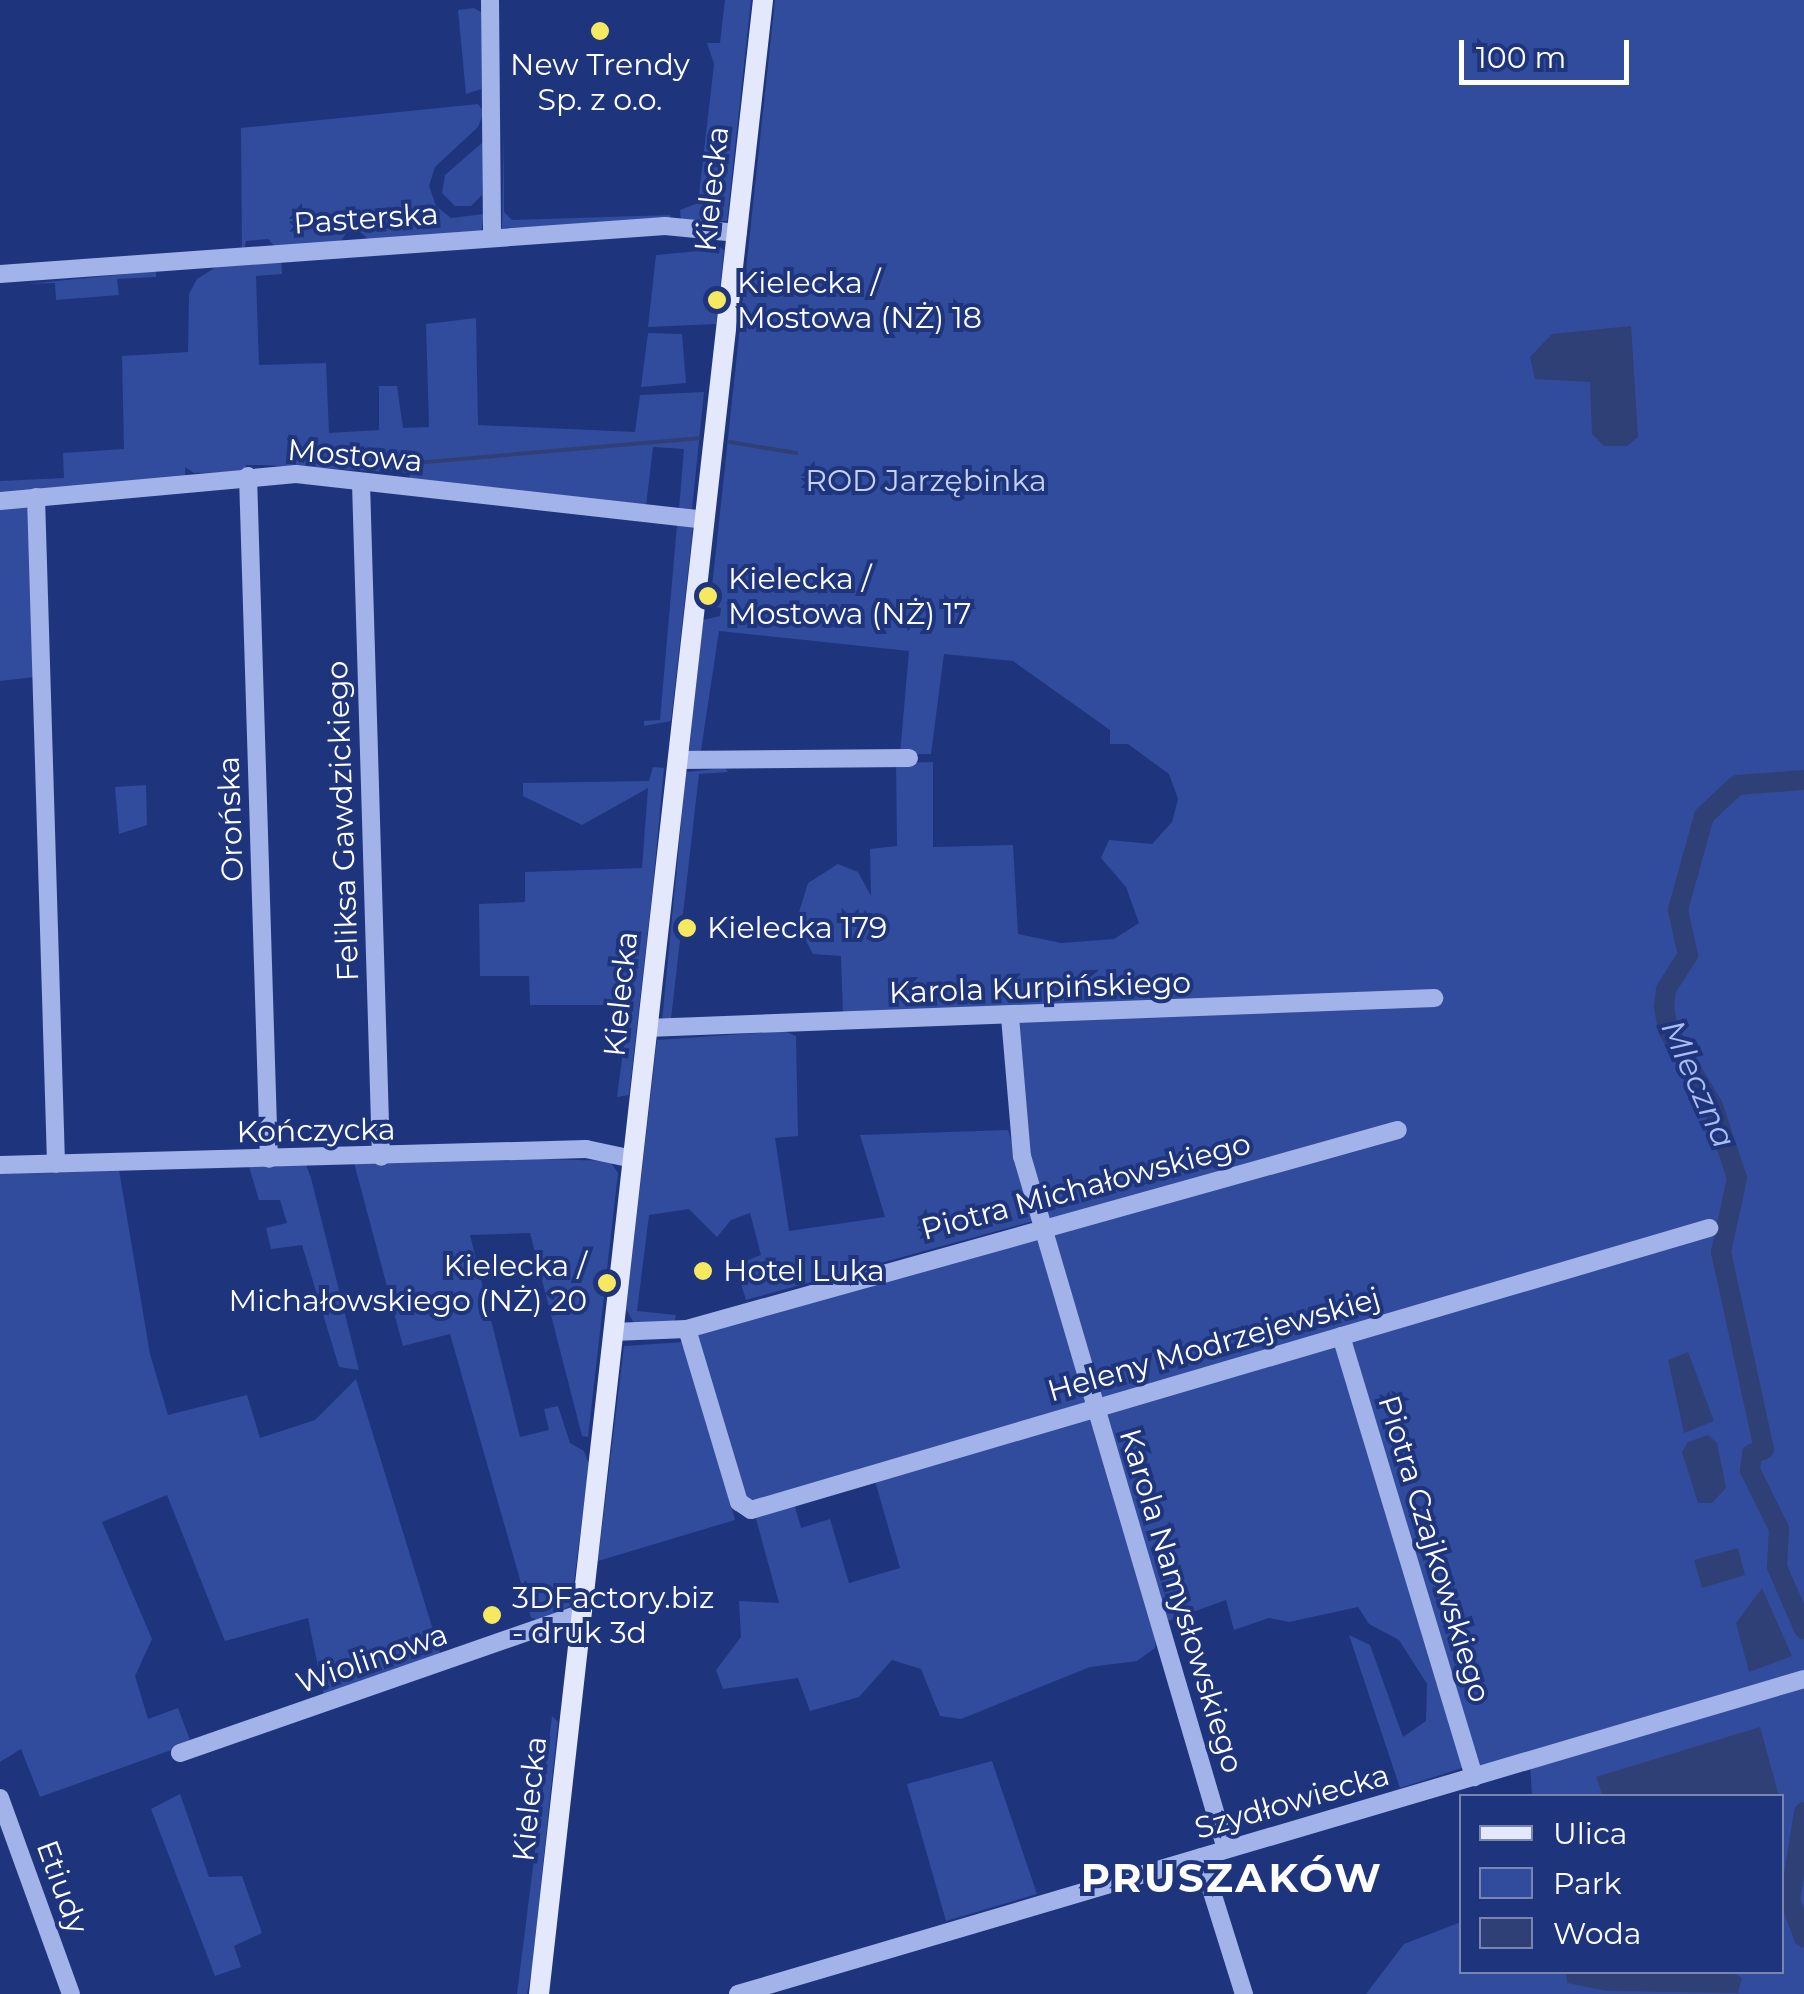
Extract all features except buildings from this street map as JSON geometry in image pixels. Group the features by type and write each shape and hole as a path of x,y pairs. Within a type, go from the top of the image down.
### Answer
{"main road":[{"name":"Kielecka","path":"539,1994 763,0"}],"street":[{"path":"490,0 492,238"},
{"name":"Pasterska","path":"0,274 171,266 665,226 738,234"},
{"name":"Mostowa","path":"0,501 248,476 360,483 704,520"},
{"name":"Orońska","path":"248,476 268,1159"},
{"name":"Feliksa Gawdzickiego","path":"360,483 381,1157"},
{"path":"36,496 56,1164"},
{"path":"677,760 908,758"},
{"name":"Karola Kurpińskiego","path":"647,1028 1434,998"},
{"name":"Karola Namysłowskiego","path":"1010,1017 1016,1127 1094,1409 1226,1849"},
{"name":"Piotra Michałowskiego","path":"613,1332 687,1329 1043,1226 1398,1130"},
{"name":"Kończycka","path":"0,1165 586,1149 633,1159"},
{"name":"Heleny Modrzejewskiej","path":"687,1329 739,1502 751,1510 1708,1228"},
{"name":"Piotra Czajkowskiego","path":"1341,1336 1474,1777"},
{"name":"Wiolinowa","path":"180,1753 581,1612"},
{"name":"Szydłowiecka","path":"738,1994 1804,1680"},
{"name":"Etiudy","path":"0,1798 72,1994"},
{"path":"1201,1857 1244,1994"}],"green space":[{"path":"725,0 751,0 727,221 681,221 680,210 698,203 714,64 707,43 720,43"},
{"name":"ROD Jarzębinka","path":"775,0 1804,0 1804,1994 1366,1994 1404,1944 1459,1923 1459,1974 1784,1974 1784,1794 1532,1794 1530,1764 1477,1779 1346,1332 1103,1403 1020,1133 1018,1010 843,1013 841,956 813,954 796,922 808,883 838,864 858,872 871,896 870,849 897,846 896,763 933,762 933,847 1013,845 1018,934 1061,943 1114,939 1139,923 1126,887 1101,858 1109,840 1152,844 1172,822 1178,799 1169,774 1128,744 1110,744 1110,730 1013,661 944,654 931,754 900,754 909,651 719,631 700,757 689,752 703,620 720,616 721,608 710,606"},
{"path":"474,8 481,12 481,89 466,94 458,10"},
{"path":"478,104 484,112 478,127 435,167 429,186 436,206 451,218 484,214 481,233 369,240 359,231 347,232 340,242 276,248 268,239 246,241 242,257 241,128"},
{"path":"504,131 504,212 512,220 671,215 669,221 502,228"},
{"path":"483,142 482,195 471,206 455,206 442,193 445,175"},
{"path":"709,239 724,250 716,324 648,327 656,255 699,251"},
{"path":"281,260 282,274 256,276 259,365 326,363 329,433 379,430 379,386 397,386 403,428 429,427 426,324 476,318 478,425 635,432 640,395 704,392 692,510 679,509 684,449 653,447 646,506 410,479 409,473 264,465 246,465 246,472 194,473 185,467 185,476 0,496 0,481 64,478 63,453 124,449 122,356 188,352 189,294 197,279 216,267"},
{"path":"156,271 156,277 117,279 119,295 56,300 55,283 27,284"},
{"path":"648,333 682,334 686,383 641,387"},
{"path":"29,504 35,677 0,681 0,508"},
{"path":"677,525 693,527 671,721 644,726 644,721 660,720"},
{"path":"653,767 664,768 653,885 629,1095 617,1097 629,1005 530,1005 529,976 480,976 479,904 525,902 525,872 642,868 648,788 582,825 523,796 523,783 649,781"},
{"path":"725,768 728,772 699,774 671,1019 662,1021 686,772"},
{"path":"146,785 147,825 119,834 115,787"},
{"path":"784,1031 796,1036 798,1136 775,1138 789,1231 885,1217 860,1135 1008,1130 1037,1220 746,1300 735,1265 761,1255 750,1213 731,1220 717,1237 689,1209 649,1215 637,1311 676,1315 674,1325 635,1325 626,1309 657,1040"},
{"path":"513,1158 610,1161 618,1173 588,1437 582,1436 530,1233 470,1235 520,1437 549,1430 544,1409 558,1406 570,1443 584,1451 589,1464 571,1605 545,1621 531,1618 450,1334 403,1346 354,1163"},
{"path":"306,1165 359,1370 339,1367 302,1245 271,1249 266,1228 287,1223 280,1200 259,1200 249,1167"},
{"path":"119,1170 150,1354 168,1415 247,1395 260,1438 315,1420 356,1379 441,1656 324,1696 308,1618 225,1641 167,1495 102,1522 152,1639 135,1676 148,1719 178,1708 191,1743 40,1797 21,1749 0,1762 0,1172"},
{"path":"1040,1233 1088,1404 757,1503 743,1497 691,1330"},
{"path":"1338,1341 1465,1767 1400,1788 1349,1635 1370,1645 1403,1737 1426,1721 1427,1684 1399,1640 1369,1624 1358,1607 1289,1622 1269,1618 1234,1630 1226,1600 1165,1622 1099,1413"},
{"path":"684,1342 735,1520 598,1561 624,1346"},
{"path":"1092,1414 1157,1627 1155,1648 1137,1661 1090,1667 961,1719 940,1716 921,1669 892,1660 859,1697 810,1711 798,1678 723,1689 716,1670 741,1637 739,1601 779,1603 755,1515 794,1503 801,1528 830,1519 849,1583 900,1568 875,1481"},
{"path":"552,1716 558,1722 532,1968 527,1994 517,1994"},
{"path":"992,1761 1037,1894 946,1921 907,1784"},
{"path":"180,1794 209,1877 242,1876 262,1933 234,1946 241,1967 215,1976 151,1809"}],"water":[{"path":"1631,326 1638,437 1627,446 1604,446 1592,434 1590,382 1535,379 1530,357 1552,334"},
{"path":"1688,1352 1714,1421 1684,1433 1668,1360"},
{"path":"1708,1435 1717,1443 1726,1488 1712,1503 1698,1503 1682,1452 1688,1442"},
{"path":"1738,1548 1745,1575 1702,1588 1694,1560"},
{"path":"1762,1588 1792,1656 1749,1672 1736,1623"},
{"path":"1760,1727 1778,1794 1602,1794 1596,1777"},
{"path":"1566,1974 1735,1974 1742,1978 1738,1993 1607,1991 1567,1983"}],"waterway":[{"path":"415,463 699,438"},
{"path":"730,442 796,453"},
{"path":"368,450 397,458"},
{"name":"Mleczna","path":"1804,780 1737,785 1704,816 1678,910 1688,955 1666,989 1664,1007 1668,1030 1713,1106 1737,1178 1721,1252 1764,1449 1752,1454 1750,1470 1779,1529 1777,1567 1804,1629"},
{"name":"Mleczna","path":"1804,1812 1790,1900 1804,1938"}],"place":[{"name":"New Trendy Sp. z o.o.","path":"600,31"},
{"name":"Kielecka / Mostowa (NŻ) 18","path":"717,300"},
{"name":"Kielecka / Mostowa (NŻ) 17","path":"708,596"},
{"name":"Kielecka 179","path":"687,928"},
{"name":"Hotel Luka","path":"703,1271"},
{"name":"Kielecka / Michałowskiego (NŻ) 20","path":"607,1283"},
{"name":"3DFactory.biz - druk 3d","path":"492,1615"}],"district":[{"name":"PRUSZAKÓW","path":"1232,1878"}]}
